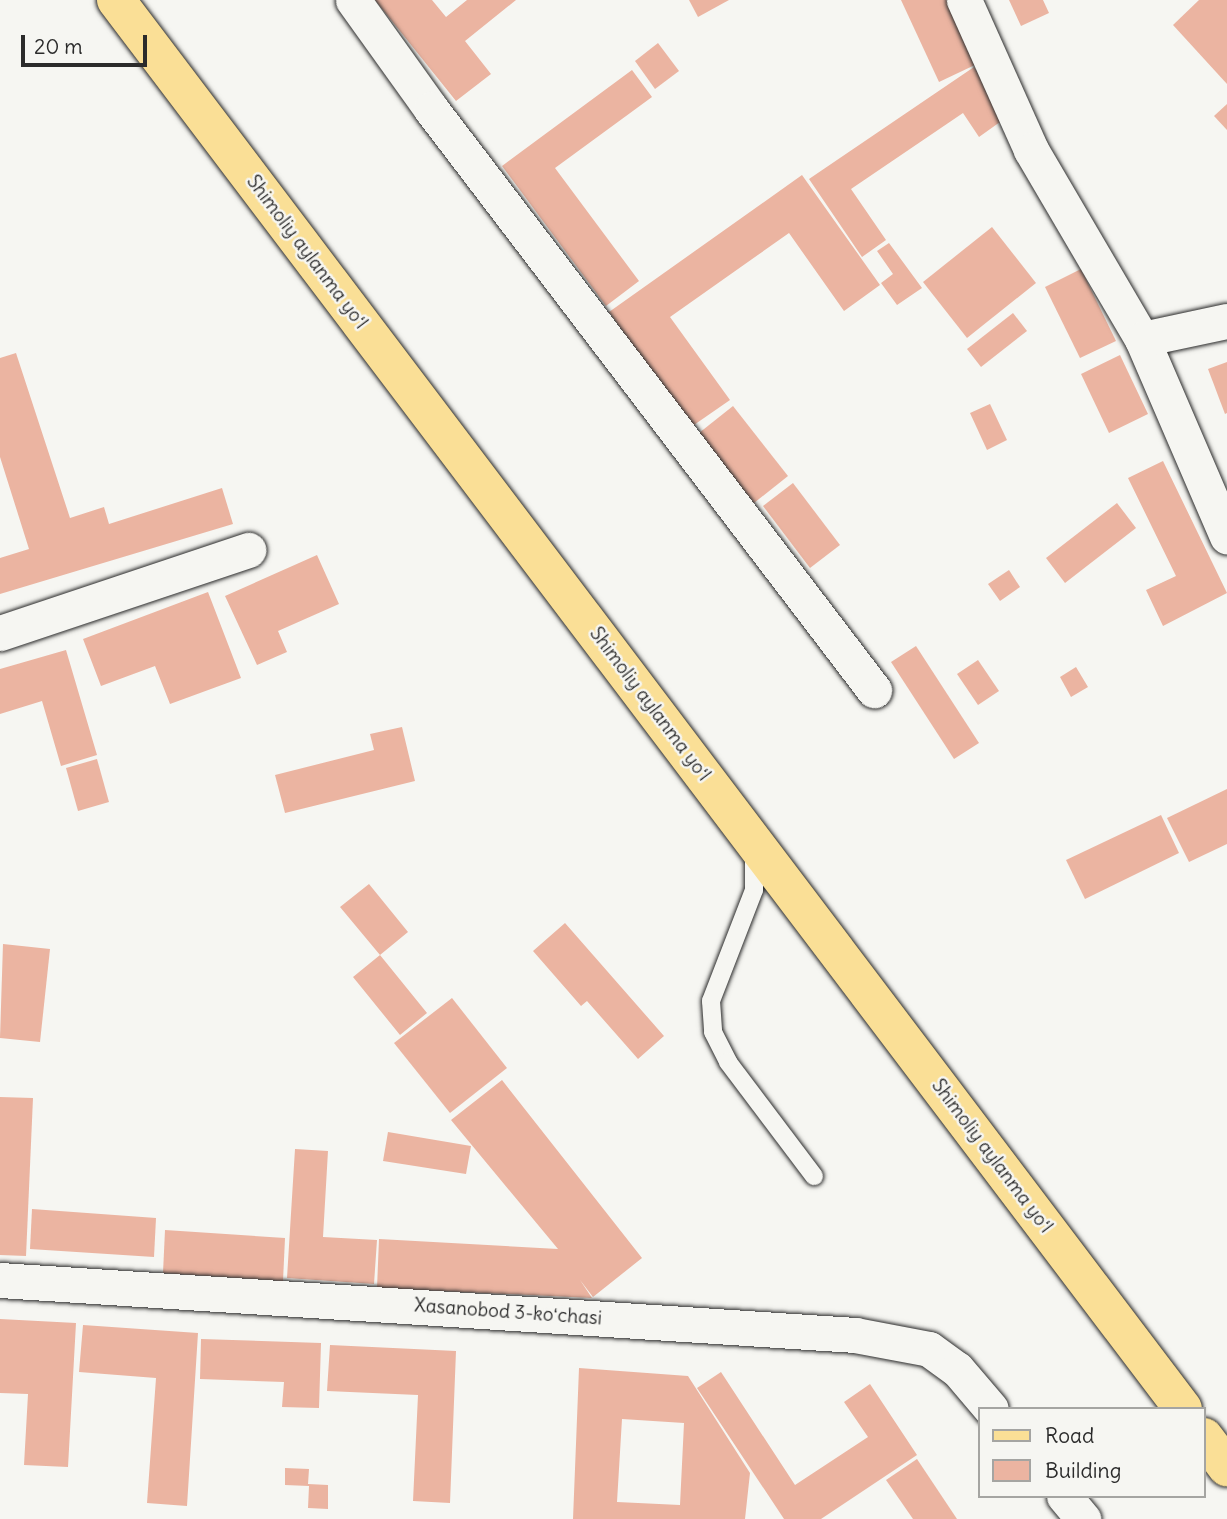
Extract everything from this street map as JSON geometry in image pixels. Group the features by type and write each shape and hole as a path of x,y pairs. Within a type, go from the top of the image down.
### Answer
{"main road":[{"name":"Shimoliy aylanma yoʻl","path":"116,0 1181,1407"},
{"path":"1206,1440 1227,1467"}],"street":[{"path":"353,0 431,109 874,690"},
{"path":"964,0 1031,150 1142,339 1227,536"},
{"path":"1142,339 1227,321"},
{"path":"0,633 248,550"},
{"name":"Xasanobod 3-koʻchasi","path":"0,1280 855,1335 929,1349 957,1369 989,1407"},
{"path":"1066,1498 1083,1519"}],"lane":[{"path":"755,843 754,890 711,1001 713,1031 729,1062 814,1176"}],"building":[{"path":"375,0 432,0 446,17 467,0 516,0 465,41 491,74 456,101"},
{"path":"689,0 729,0 698,17"},
{"path":"901,0 947,0 977,64 939,82"},
{"path":"1009,0 1043,0 1049,13 1021,26"},
{"path":"1199,0 1227,0 1227,84 1173,25"},
{"path":"658,43 679,71 655,89 635,61"},
{"path":"974,67 1007,117 979,137 963,113 851,189 886,240 862,257 809,179"},
{"path":"632,70 652,97 555,168 639,281 606,306 502,166"},
{"path":"1227,104 1227,130 1214,116"},
{"path":"802,175 880,285 844,311 789,233 670,317 730,400 691,427 609,312"},
{"path":"992,227 1036,283 967,338 923,282"},
{"path":"889,243 922,288 897,305 881,283 893,274 877,251"},
{"path":"1081,269 1116,341 1080,358 1045,287"},
{"path":"1013,313 1027,331 981,367 967,349"},
{"path":"16,353 70,518 104,507 109,524 222,488 233,524 0,594 0,558 29,549 0,457 0,358"},
{"path":"1120,355 1148,414 1109,433 1081,374"},
{"path":"1227,362 1227,413 1225,414 1208,369"},
{"path":"990,404 1007,440 987,450 970,413"},
{"path":"733,406 788,476 754,503 699,433"},
{"path":"1163,461 1227,593 1163,626 1146,590 1176,576 1128,478"},
{"path":"793,483 840,545 810,568 763,506"},
{"path":"1117,503 1136,528 1065,583 1046,558"},
{"path":"317,555 339,604 278,631 287,652 257,665 225,596"},
{"path":"1009,570 1020,587 1000,601 988,584"},
{"path":"208,592 241,678 170,704 155,666 101,686 83,639"},
{"path":"916,646 979,743 954,759 891,662"},
{"path":"66,650 97,755 61,766 42,701 0,714 0,669"},
{"path":"978,660 999,691 978,705 957,674"},
{"path":"1076,667 1088,687 1071,697 1060,677"},
{"path":"402,727 415,781 285,813 275,775 374,750 370,734"},
{"path":"97,759 109,802 78,811 66,768"},
{"path":"1227,789 1227,844 1189,862 1167,818"},
{"path":"1161,815 1179,853 1085,899 1066,860"},
{"path":"369,884 408,932 380,955 340,907"},
{"path":"565,923 664,1036 638,1059 587,1001 581,1006 533,951"},
{"path":"3,944 50,949 40,1042 0,1038"},
{"path":"380,955 427,1013 400,1035 353,977"},
{"path":"452,998 507,1068 450,1113 394,1043"},
{"path":"502,1080 642,1258 593,1297 580,1280 592,1298 377,1288 379,1239 558,1249 451,1120"},
{"path":"0,1097 33,1098 26,1256 0,1255"},
{"path":"388,1132 471,1146 466,1174 383,1161"},
{"path":"295,1149 328,1151 323,1237 377,1240 374,1284 287,1278"},
{"path":"32,1209 156,1218 154,1257 30,1249"},
{"path":"165,1230 285,1238 283,1281 163,1273"},
{"path":"0,1319 76,1323 68,1467 24,1465 28,1394 0,1393"},
{"path":"83,1325 198,1333 187,1506 147,1503 156,1378 79,1372"},
{"path":"201,1339 321,1343 319,1408 282,1407 284,1382 200,1379"},
{"path":"330,1345 456,1351 450,1503 413,1501 418,1395 327,1391"},
{"path":"579,1368 688,1376 750,1473 745,1519 573,1519","holes":["622,1419 684,1423 680,1505 617,1502"]},
{"path":"721,1372 795,1485 868,1437 844,1402 870,1384 917,1455 821,1519 784,1519 697,1388"},
{"path":"917,1459 957,1519 913,1519 886,1480"},
{"path":"285,1468 309,1469 308,1484 328,1485 328,1509 308,1508 309,1486 285,1485"}]}
